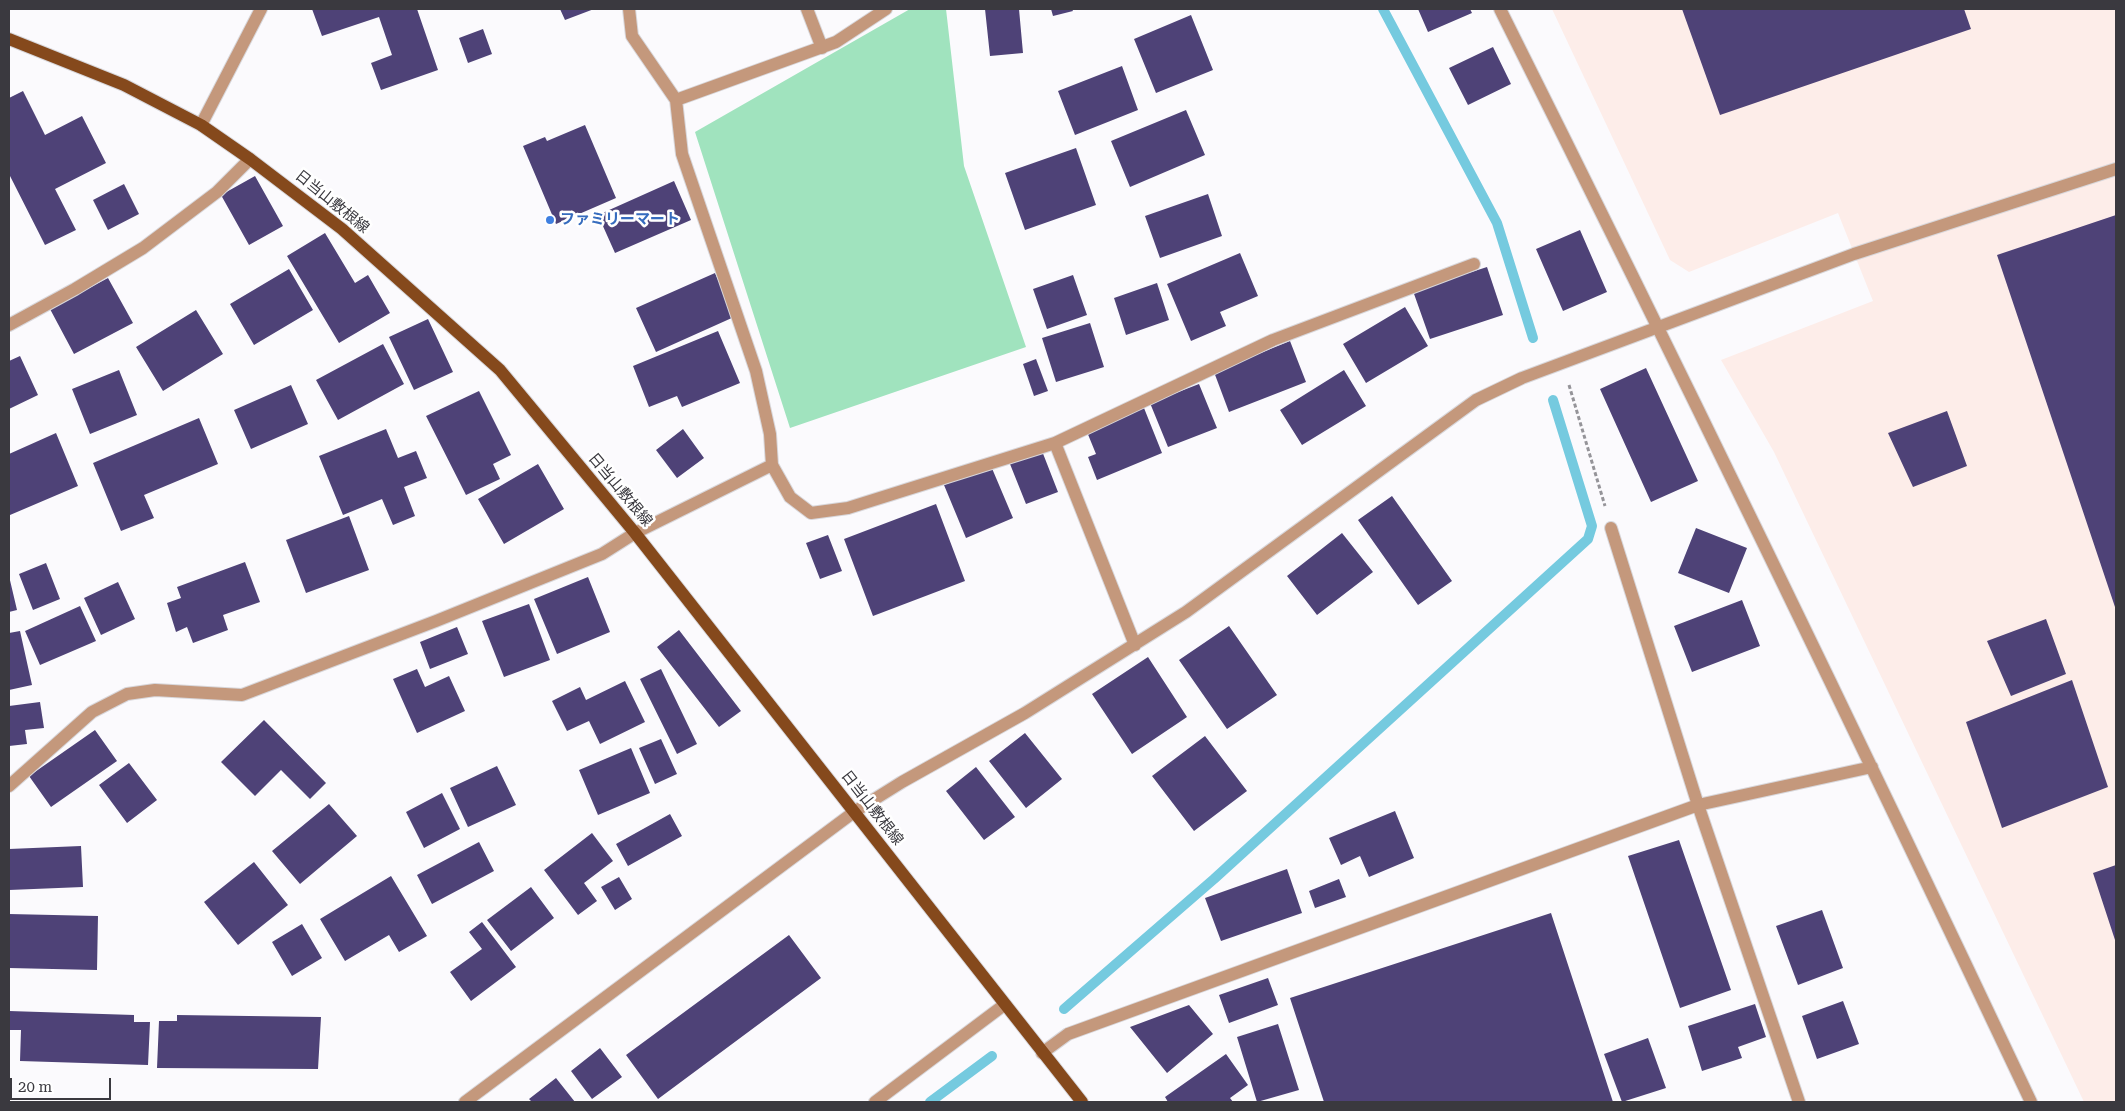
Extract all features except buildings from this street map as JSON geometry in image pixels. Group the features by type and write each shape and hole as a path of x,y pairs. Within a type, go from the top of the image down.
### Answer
{"main road":[{"name":"日当山敷根線","path":"9,39 124,85 201,125 250,159 342,229 500,370 636,533 1082,1102"}],"street":[{"path":"201,125 261,9"},
{"path":"629,9 632,36 676,100 682,154 756,371 770,434 772,465 790,497 812,513 848,508 1056,443 1273,340 1474,264"},
{"path":"807,9 822,48"},
{"path":"676,100 836,42 886,9"},
{"path":"1500,9 1659,326 1872,766 2031,1102"},
{"path":"9,325 144,248 217,192 250,159"},
{"path":"465,1102 854,812 902,782 1025,713 1186,612 1476,400 1522,378 1854,254 2116,169"},
{"path":"1056,443 1135,645"},
{"path":"9,786 92,712 127,694 155,690 242,695 436,621 602,554 636,533 772,465"},
{"path":"1611,528 1698,805 1799,1102"},
{"path":"1042,1053 1068,1034 1698,805 1872,766"},
{"path":"875,1102 1004,1004"}],"path":[{"path":"1563,363 1611,528"}],"shaded area":[{"path":"1552,9 2116,9 2116,1102 2084,1102 1774,452 1721,360 1873,301 1838,213 1689,272 1670,260"}],"green space":[{"path":"910,9 946,9 964,166 1026,347 790,428 695,132"}],"waterway":[{"path":"1383,9 1497,223 1533,338"},
{"path":"1064,1009 1214,879 1588,539 1592,526 1553,400"},
{"path":"930,1102 992,1056"}],"place":[{"name":"ファミリーマート","path":"550,220"}]}
